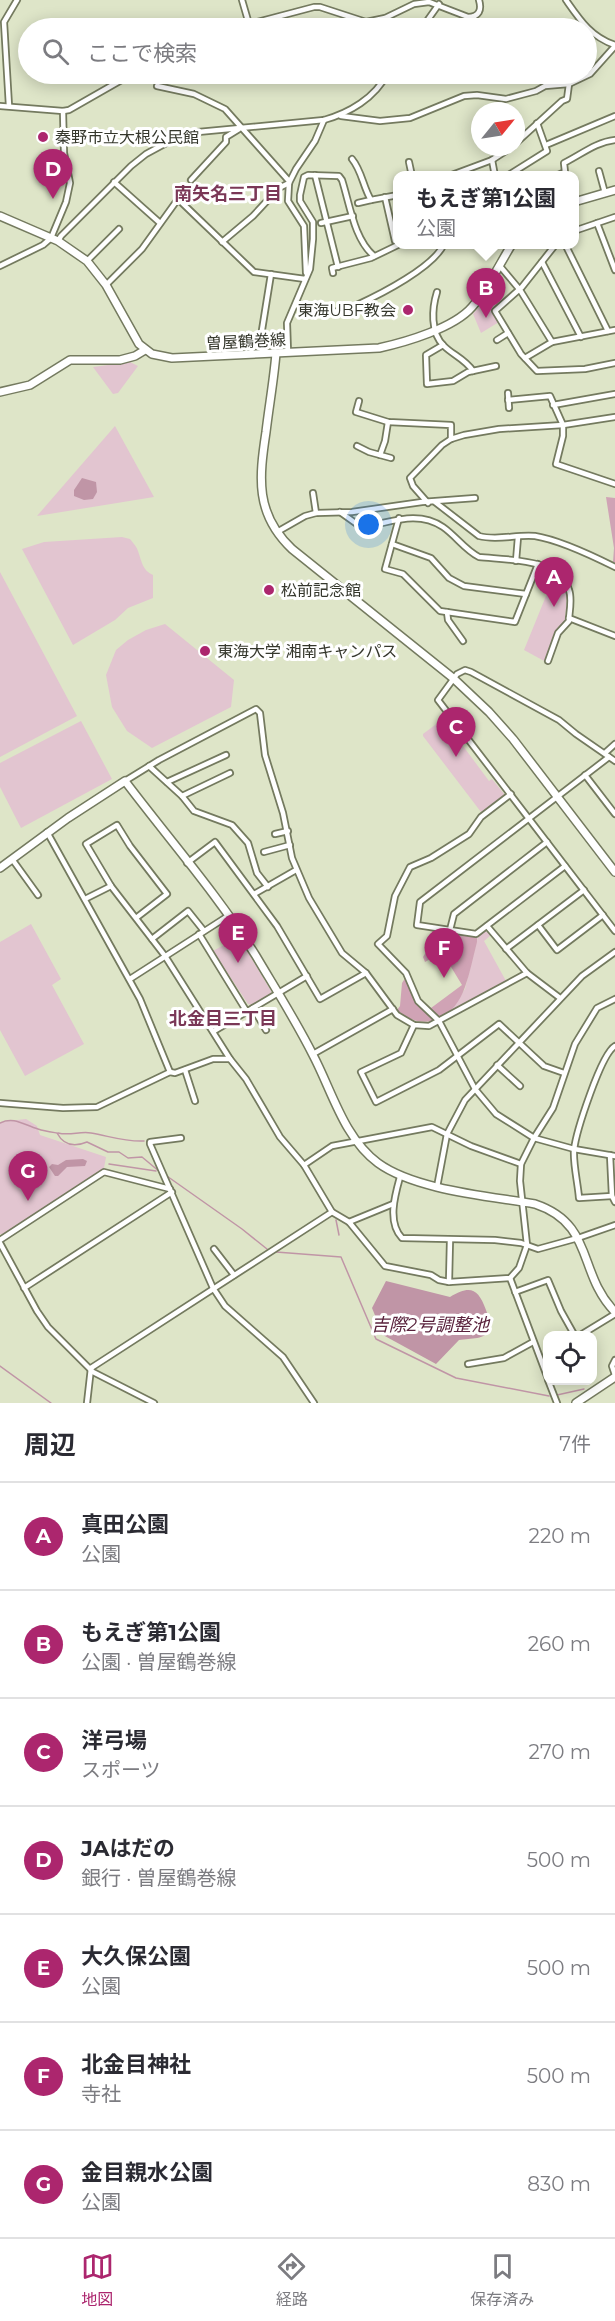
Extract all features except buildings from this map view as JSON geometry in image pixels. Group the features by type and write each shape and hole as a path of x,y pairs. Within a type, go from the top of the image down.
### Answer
{"street":[{"path":"9,106 4,22 17,0"},
{"path":"242,0 247,18"},
{"path":"386,18 422,2 439,4 472,17 479,12 481,7 479,0"},
{"path":"566,0 580,18"},
{"path":"429,18 439,4"},
{"path":"271,18 314,6 354,18"},
{"path":"597,37 614,46 597,66"},
{"path":"0,106 63,111 113,84"},
{"path":"0,266 61,236 114,182 146,154 170,141 198,132 324,120 340,116 364,100 381,84"},
{"path":"340,116 380,121 410,118 464,96 477,95 506,99 552,84 569,84 567,99 525,134"},
{"path":"157,86 194,94 225,109 289,182 288,201 304,226 308,275"},
{"path":"55,239 70,183 64,153 63,111"},
{"path":"546,146 615,116"},
{"path":"222,242 253,216 279,188 289,182 315,141 324,120"},
{"path":"515,171 547,151 537,123"},
{"path":"191,180 226,142 226,137 241,128"},
{"path":"565,171 564,163 602,142 615,140"},
{"path":"461,171 498,156"},
{"path":"352,159 361,173 365,190 371,200"},
{"path":"492,160 494,171"},
{"path":"410,162 411,171"},
{"path":"599,171 605,193"},
{"path":"315,175 324,222 338,267"},
{"path":"288,352 287,322 308,275 314,239 314,222 300,201 304,177 339,176 359,235 368,251 374,256"},
{"path":"114,182 160,223"},
{"path":"579,201 615,190"},
{"path":"358,203 393,196"},
{"path":"385,197 393,225"},
{"path":"106,285 142,249 178,199 254,272 308,275"},
{"path":"0,216 55,239 87,261 106,285 136,341 144,350 135,356 120,360 70,360 30,385 0,392"},
{"path":"324,222 353,216"},
{"path":"579,229 615,217"},
{"path":"597,222 615,270"},
{"path":"87,261 119,229"},
{"path":"333,273 332,268 374,256 393,246"},
{"path":"335,312 355,306 405,281 426,265 440,249"},
{"name":"曽屋鶴巻線","path":"144,350 158,356 172,358 379,348 399,343 457,320 471,309 509,249"},
{"path":"552,249 520,290 495,311 525,358 537,371 585,369 615,363"},
{"path":"567,249 608,331"},
{"path":"542,262 580,337"},
{"path":"499,265 520,290 552,342"},
{"path":"262,354 262,330 271,274"},
{"path":"437,292 432,309 436,329 443,345 469,364 473,371"},
{"path":"525,358 552,342 615,330"},
{"path":"497,340 508,333"},
{"path":"443,345 426,355 428,384 453,381 473,371 496,366"},
{"path":"276,353 260,477 265,507 277,532 301,557 453,678 501,725 615,872"},
{"path":"508,393 508,408"},
{"path":"554,405 615,394"},
{"path":"508,400 550,396 563,425 563,436 556,464 615,484"},
{"path":"358,401 356,412 388,422 451,425 451,439"},
{"path":"428,502 413,486 410,478 442,445 451,439 499,429 563,425 615,417"},
{"path":"380,455 388,422"},
{"path":"357,446 391,458"},
{"path":"313,493 316,513"},
{"path":"277,532 305,516 316,513 340,513 475,498"},
{"path":"435,502 479,536 488,539 536,536 589,554 615,567"},
{"path":"340,513 361,526 399,518 432,522 443,527 479,557 538,564 551,568 566,581 570,594 569,621 558,633 548,661"},
{"path":"399,518 385,569 403,574 431,604 440,610 515,622 538,564"},
{"path":"516,561 518,537"},
{"path":"392,544 423,553 431,558 449,578 464,586 526,594"},
{"path":"447,612 448,620 463,641"},
{"path":"569,618 615,636"},
{"path":"615,761 576,735 559,720 471,672 461,671 453,678 438,700 615,931"},
{"path":"0,868 48,832 149,766 256,709 260,713 265,755 288,831 296,870 309,898 335,941 351,961 366,973 405,1021 414,1025 429,1026 527,973"},
{"path":"565,866 476,934 417,925 420,902 585,775 607,755 615,744"},
{"path":"167,782 214,757 226,755"},
{"path":"149,766 182,796 194,811 232,825 248,843 257,873 268,887"},
{"path":"182,796 200,791 217,777 230,773"},
{"path":"585,775 615,814"},
{"path":"125,782 228,916 256,957 313,1054 356,1140 377,1162 400,1177 437,1187 522,1202 551,1210 571,1227 578,1238 598,1292 615,1313 584,1331"},
{"path":"511,794 481,817 469,834 431,858 410,867 395,896 387,936 378,944 406,973 418,1001 439,1021 475,1089 496,1114 534,1138 574,1149 613,1156 612,1196 615,1203"},
{"path":"136,918 167,894 117,825 86,844 111,886 165,956 230,1059 246,1079 280,1137 304,1165 332,1212 349,1222 385,1266 431,1275 449,1282 510,1278 519,1268 527,1245 522,1202 521,1164 553,1108 575,1044 597,1008 615,999"},
{"path":"275,834 288,831"},
{"path":"48,832 130,979 170,1072"},
{"path":"187,863 215,842 277,926 320,999 366,973"},
{"path":"450,930 454,914 547,842"},
{"path":"264,852 290,845"},
{"path":"12,860 38,895"},
{"path":"254,894 296,870"},
{"path":"85,899 111,886"},
{"path":"506,949 584,890"},
{"path":"152,939 188,911 247,1012"},
{"path":"538,925 557,950 603,915"},
{"path":"130,979 228,916"},
{"path":"487,926 527,973 560,998"},
{"path":"437,1187 447,1134 465,1100 582,976 615,952"},
{"path":"214,1031 307,976"},
{"path":"253,1008 266,1030"},
{"path":"313,1054 393,1009"},
{"path":"414,1025 401,1053 361,1072 376,1102 439,1070 499,1024 544,1066 564,1073"},
{"path":"612,1196 579,1198 574,1149 599,1067 611,1048 615,1046"},
{"path":"0,1103 63,1108 97,1107 170,1072 185,1070 213,1059 230,1059"},
{"path":"497,1065 520,1086"},
{"path":"185,1070 195,1101"},
{"path":"304,1165 332,1146 432,1127 471,1146 521,1164"},
{"path":"181,1138 150,1142 150,1144 213,1288 225,1306 283,1357 314,1403"},
{"path":"154,1403 93,1372 48,1327 24,1288 0,1241 104,1172 171,1190"},
{"path":"400,1177 393,1204 398,1234 402,1238 495,1240 527,1245 537,1249 615,1225"},
{"path":"24,1288 171,1190"},
{"path":"349,1222 393,1204"},
{"path":"91,1368 332,1212"},
{"path":"449,1282 450,1240"},
{"path":"214,1249 234,1275"},
{"path":"510,1278 543,1367"},
{"path":"515,1292 548,1280 561,1311 574,1331"},
{"path":"468,1364 504,1358 533,1342"},
{"path":"579,1402 615,1376 612,1369 615,1360"},
{"path":"87,1403 91,1368"},
{"path":"550,1385 557,1403"}],"shaded area":[{"path":"488,297 497,307 493,311 499,322 481,333 473,314"},
{"path":"130,362 138,366 118,393 113,394 93,367"},
{"path":"115,426 154,497 37,516"},
{"path":"606,497 615,498 615,562 613,562 614,548"},
{"path":"122,537 130,539 137,548 144,568 153,575 153,598 128,608 115,620 73,645 22,549 44,542"},
{"path":"0,572 77,716 0,757"},
{"path":"555,574 567,592 565,621 555,634 546,662 524,650"},
{"path":"165,624 234,680 231,707 152,748 127,731 112,707 106,675 116,650 146,630"},
{"path":"443,719 489,781 492,779 505,795 481,812 423,736"},
{"path":"81,721 112,779 21,828 0,787 0,763"},
{"path":"228,919 271,991 271,994 252,1005 248,1004 213,951 231,941 220,923"},
{"path":"31,924 61,979 52,985 84,1044 25,1076 0,1030 0,942"},
{"path":"485,931 491,935 484,941 506,981 449,1013 465,989 478,936"},
{"path":"438,933 477,934 477,942 465,987 454,1007 437,1020 417,1021 397,1010 400,1006 402,983 409,972 420,999 431,1008 462,985 442,952 425,962 423,957"},
{"path":"26,1119 37,1126 40,1135 106,1157 104,1168 5,1235 0,1234 0,1122"}],"water":[{"path":"82,478 96,482 97,492 93,499 84,500 74,496 74,490"},
{"path":"83,1159 87,1161 85,1166 67,1167 58,1176 55,1176 49,1167 66,1160"},
{"name":"吉際2号調整池","path":"386,1281 450,1297 463,1291 472,1291 480,1297 483,1303 491,1329 481,1337 459,1340 436,1364 383,1335 372,1308"}],"waterway":[{"path":"0,1123 10,1120 57,1133 66,1143 78,1145 87,1142 108,1152 119,1152 128,1158 142,1157 160,1172"},
{"path":"58,1133 87,1133 144,1141"},
{"path":"109,1164 156,1171"},
{"path":"164,1174 267,1249"},
{"path":"336,1220 339,1235"},
{"path":"276,1252 341,1257 376,1339 456,1378 549,1396"},
{"path":"0,1366 51,1403"},
{"path":"557,1395 584,1389"}],"place":[{"name":"秦野市立大根公民館","path":"43,137"},
{"name":"JAはだの","path":"53,199"},
{"name":"東海UBF教会","path":"408,310"},
{"name":"もえぎ第1公園","path":"486,318"},
{"name":"松前記念館","path":"269,590"},
{"name":"真田公園","path":"554,607"},
{"name":"東海大学 湘南キャンパス","path":"205,651"},
{"name":"洋弓場","path":"456,757"},
{"name":"大久保公園","path":"238,963"},
{"name":"北金目神社","path":"444,978"},
{"name":"金目親水公園","path":"28,1201"}],"district":[{"name":"南矢名三丁目","path":"228,194"},
{"name":"北金目三丁目","path":"223,1019"}]}
